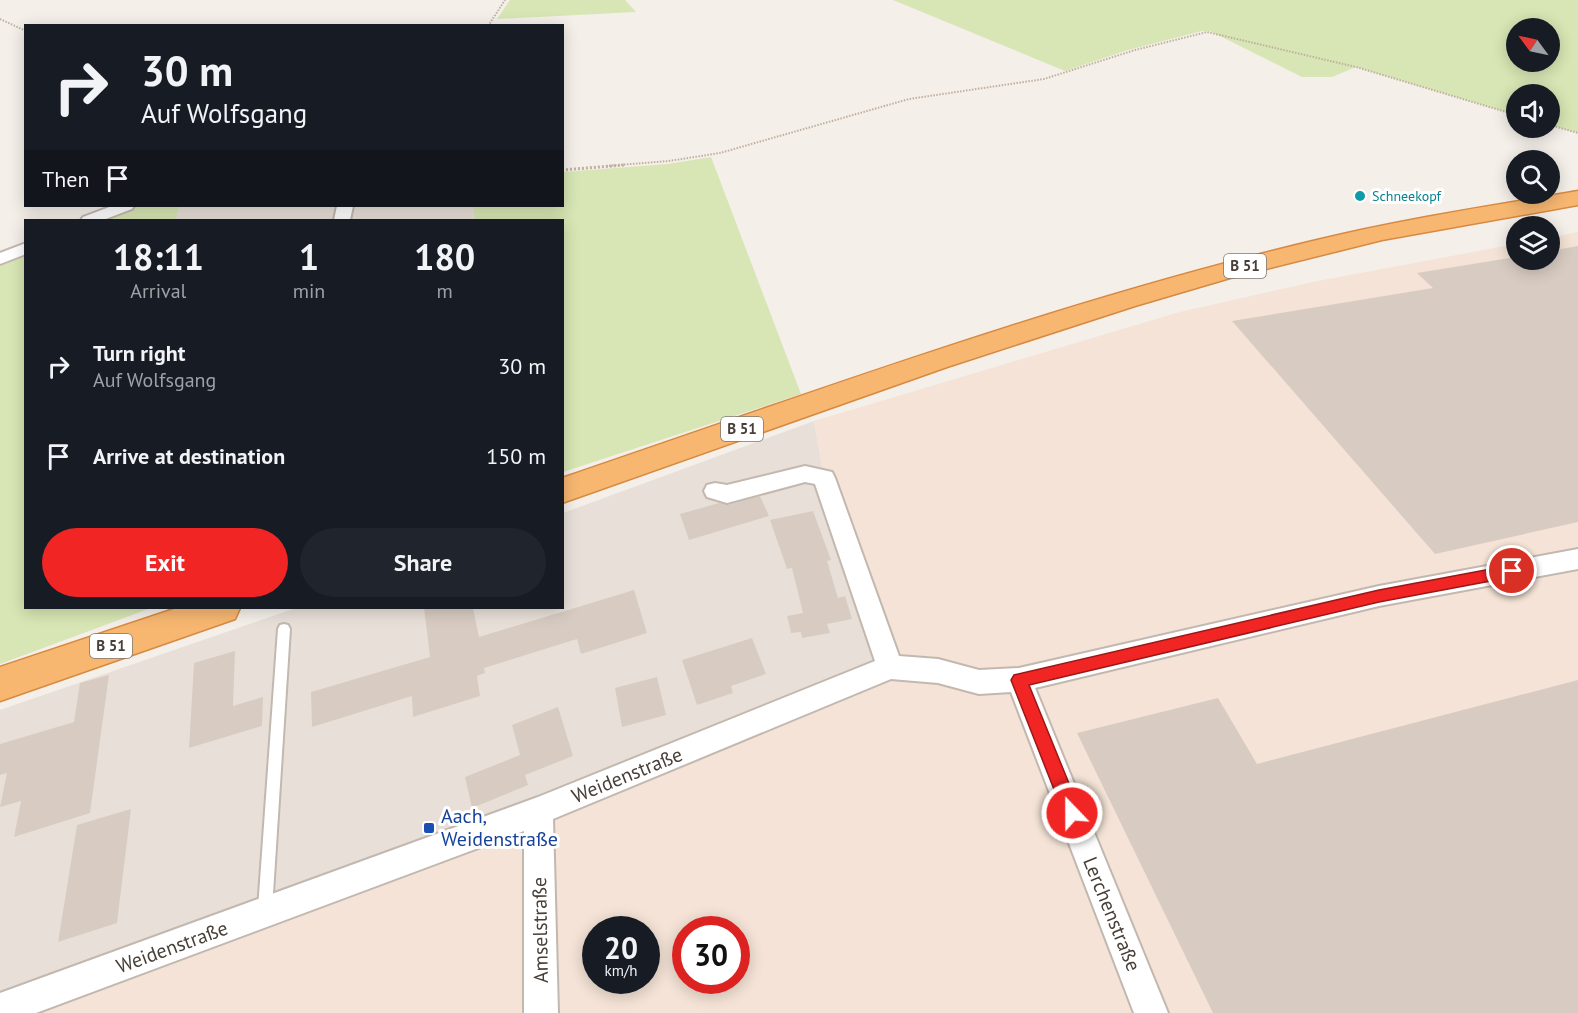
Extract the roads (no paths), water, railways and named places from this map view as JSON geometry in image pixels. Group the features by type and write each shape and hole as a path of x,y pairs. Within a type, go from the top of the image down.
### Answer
{"highway":[{"name":"B 51","path":"564,490 1018,334 1207,276 1318,246 1405,228 1578,198"},
{"name":"B 51","path":"0,684 219,609"}],"street":[{"path":"92,219 123,207"},
{"path":"0,259 24,249"},
{"path":"715,492 727,494 805,474 824,478 890,667 938,671 980,682 1019,680 1379,596 1578,559"},
{"name":"Weidenstraße","path":"13,1008 538,811 890,667"},
{"name":"Lerchenstraße","path":"1019,680 1151,1013"},
{"name":"Amselstraße","path":"538,811 541,1013"}],"lane":[{"path":"264,913 285,629"}],"place":[{"name":"Schneekopf","path":"1360,196"},
{"name":"Aach, Weidenstraße","path":"429,828"}]}
